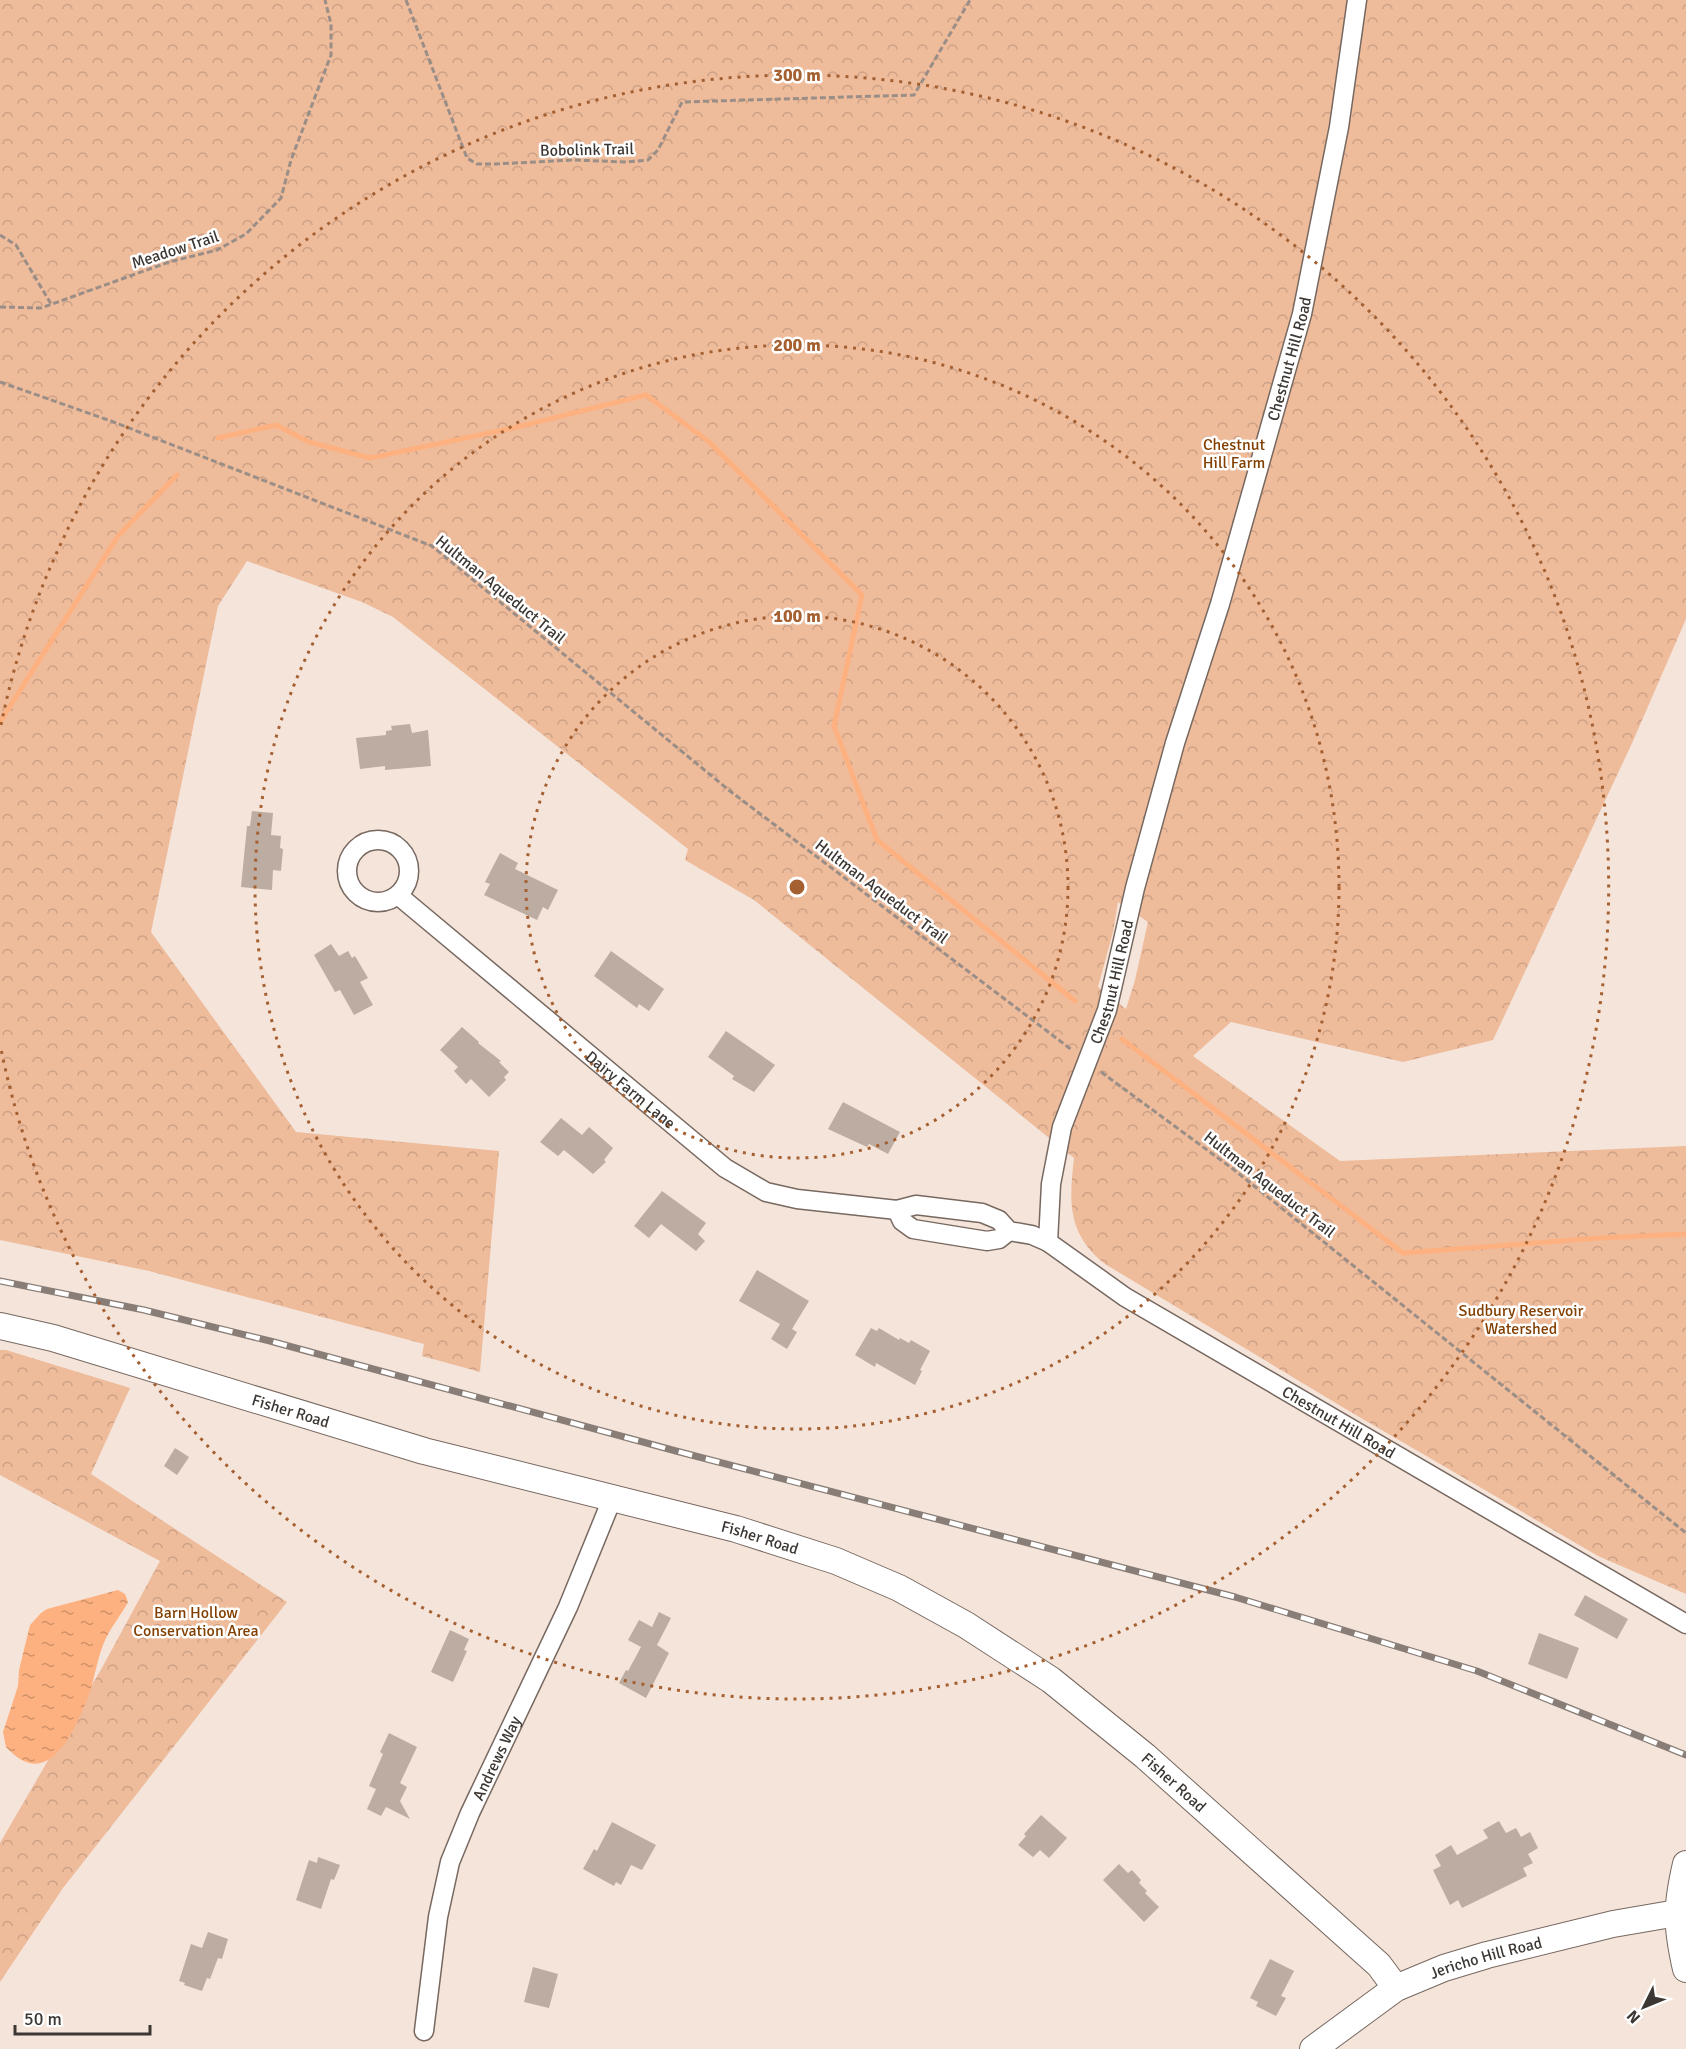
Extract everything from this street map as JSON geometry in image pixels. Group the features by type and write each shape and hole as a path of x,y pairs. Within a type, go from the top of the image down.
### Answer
{"street":[{"name":"Chestnut Hill Road","path":"1357,0 1340,127 1302,314 1220,604 1172,754 1135,888 1107,1010 1062,1127 1051,1184 1048,1242 1067,1254 1099,1281 1125,1297 1686,1624"},
{"name":"Dairy Farm Lane","path":"399,896 725,1168 766,1192 786,1197 897,1210 916,1205 982,1214 999,1220 1009,1231 1032,1235 1048,1242"},
{"path":"897,1210 902,1221 913,1229 987,1241 999,1239 1009,1231"},
{"name":"Fisher Road","path":"0,1326 64,1341 413,1448 736,1529 836,1561 899,1588 966,1625 1051,1680 1124,1738 1379,1965 1396,1988"},
{"name":"Andrews Way","path":"424,2031 438,1917 453,1854 470,1813 568,1607 612,1499"},
{"path":"1686,1864 1677,1913 1679,1937 1686,1969"},
{"name":"Jericho Hill Road","path":"1313,2049 1396,1988 1444,1968 1613,1924 1677,1913"}],"path":[{"name":"Meadow Trail","path":"0,307 41,308 169,262 217,250 246,234 266,216 281,198 294,151 331,55 331,24 325,0"},
{"name":"Bobolink Trail","path":"406,0 467,158 477,164 495,164 574,160 626,162 648,160 658,150 682,102 914,95 970,0"},
{"path":"0,235 16,245 51,304"},
{"name":"Hultman Aqueduct Trail","path":"0,382 111,421 432,546 730,791 1233,1169 1686,1533"}],"green space":[{"name":"Chestnut Hill Farm","path":"0,0 1686,0 1686,619 1633,741 1493,1040 1403,1062 1231,1022 1193,1056 1340,1161 1686,1146 1686,1594 1598,1556 1349,1411 1105,1264 1083,1241 1073,1216 1071,1189 1074,1158 754,900 685,860 688,849 393,617 362,602 247,561 218,606 151,932 296,1132 499,1151 480,1372 422,1356 424,1344 149,1271 0,1240","holes":["1118,902 1148,922 1135,980 1126,1009 1098,987 1113,932"]},
{"name":"Barn Hollow Conservation Area","path":"0,1350 130,1388 91,1474 287,1602 63,1888 0,1982 0,1843 103,1666 160,1561 0,1475"}],"water":[{"path":"118,1590 125,1594 128,1602 105,1639 89,1695 65,1744 45,1762 33,1764 20,1759 6,1747 3,1732 18,1686 19,1670 30,1625 47,1609"}],"building":[{"path":"410,724 412,733 428,730 431,766 385,770 385,766 360,769 356,738 386,735 386,731 392,730 391,726"},
{"path":"252,811 273,813 271,835 281,836 280,848 283,849 281,871 273,870 272,890 241,887 247,826 250,826"},
{"path":"500,853 518,863 515,869 558,890 548,910 543,907 537,920 484,895 490,884 485,882"},
{"path":"331,944 339,956 348,951 352,958 355,956 368,978 360,982 373,1005 354,1015 340,990 335,992 314,955"},
{"path":"611,951 664,989 649,1011 639,1004 637,1008 594,976"},
{"path":"462,1027 501,1061 499,1062 509,1072 504,1077 506,1080 489,1097 471,1079 466,1084 454,1071 458,1067 440,1050"},
{"path":"726,1031 775,1065 754,1092 732,1079 734,1076 708,1057"},
{"path":"843,1102 900,1132 888,1154 869,1144 867,1147 828,1129"},
{"path":"561,1118 582,1135 589,1127 613,1148 604,1160 606,1162 593,1174 564,1150 558,1156 540,1142"},
{"path":"662,1191 706,1223 698,1234 705,1241 696,1251 661,1224 649,1238 634,1226"},
{"path":"757,1270 809,1301 792,1329 797,1332 787,1349 771,1339 780,1324 739,1301"},
{"path":"871,1328 877,1331 879,1328 909,1343 911,1340 930,1351 915,1385 876,1363 875,1367 855,1355"},
{"path":"175,1448 189,1457 177,1475 164,1466"},
{"path":"1585,1595 1628,1619 1617,1639 1574,1615"},
{"path":"659,1612 671,1618 657,1645 669,1653 646,1698 619,1683 641,1647 628,1640 639,1620 652,1627"},
{"path":"450,1630 469,1639 464,1650 467,1651 453,1682 431,1672"},
{"path":"1539,1633 1579,1648 1567,1679 1528,1664"},
{"path":"389,1733 417,1747 400,1783 407,1787 400,1801 410,1819 386,1807 381,1816 367,1809 376,1789 369,1786 383,1754 380,1752"},
{"path":"1041,1815 1067,1838 1049,1858 1040,1850 1033,1857 1018,1845 1026,1836 1024,1834"},
{"path":"1499,1821 1506,1833 1516,1828 1521,1837 1530,1832 1538,1848 1528,1854 1533,1863 1523,1868 1527,1876 1462,1908 1458,1900 1450,1905 1433,1870 1441,1866 1435,1855 1451,1845 1457,1855 1488,1838 1483,1830"},
{"path":"612,1822 656,1845 642,1870 631,1865 621,1885 616,1882 614,1886 583,1869 594,1849 597,1851"},
{"path":"318,1857 340,1865 334,1880 331,1879 321,1909 296,1900 309,1860 317,1863"},
{"path":"1119,1864 1128,1873 1132,1870 1141,1880 1139,1883 1147,1891 1145,1893 1159,1907 1144,1922 1103,1880"},
{"path":"208,1932 228,1939 222,1959 218,1958 210,1979 207,1978 202,1991 179,1981 191,1944 202,1948"},
{"path":"1270,1959 1294,1971 1281,1996 1286,1998 1276,2016 1256,2006 1258,2002 1250,1998"},
{"path":"533,1967 558,1974 549,2008 524,2002"}],"waterway":[{"path":"218,438 276,425 309,442 370,458 513,428 646,395 708,441 862,595 834,726 877,840 1075,1001"},
{"path":"0,722 118,536 177,475"},
{"path":"1122,1039 1403,1253 1686,1234"}],"railway":[{"path":"0,1281 144,1310 270,1341 676,1451 1235,1597 1477,1671 1686,1755"}],"park label":[{"name":"Sudbury Reservoir Watershed","path":"1521,1319"}]}
